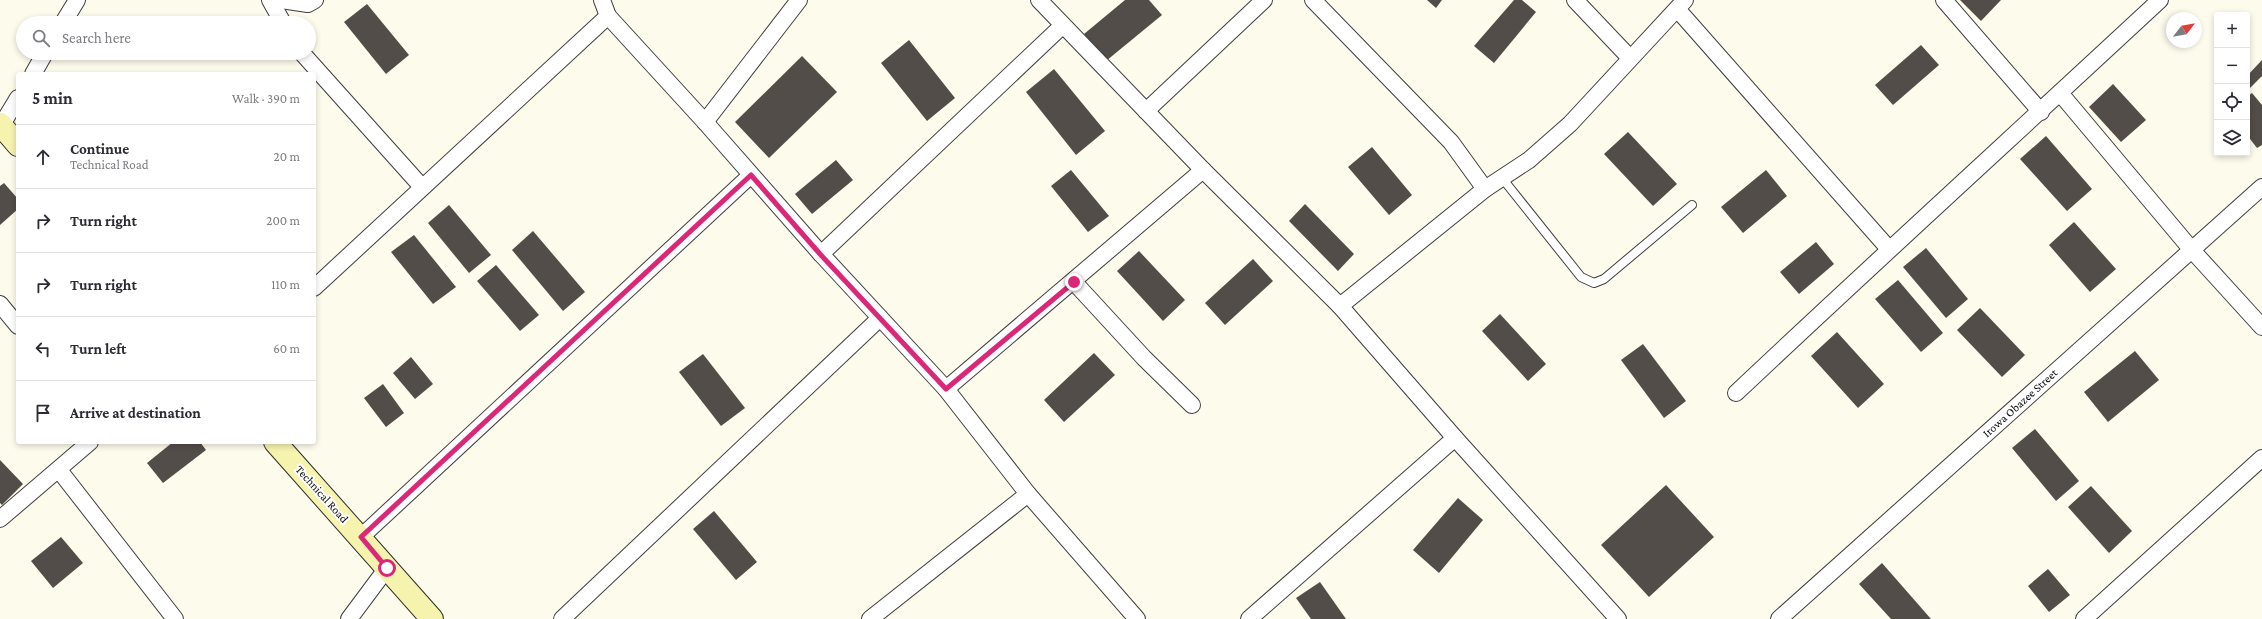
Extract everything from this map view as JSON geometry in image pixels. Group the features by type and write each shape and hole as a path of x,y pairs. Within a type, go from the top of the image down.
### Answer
{"street":[{"path":"67,16 77,0"},
{"path":"270,0 279,16"},
{"path":"281,0 308,4 315,0"},
{"path":"602,0 608,16 705,122 820,254 946,389 1028,494 1137,619"},
{"path":"705,122 799,0"},
{"path":"1039,0 1062,26 1203,170 1340,306 1455,438 1618,619"},
{"path":"1146,111 1264,0"},
{"path":"1312,0 1451,142 1485,189"},
{"path":"1575,0 1630,58"},
{"path":"1944,0 2041,112"},
{"path":"1736,393 1889,248 2041,112 2160,0"},
{"path":"1340,306 1485,189 1529,160 1570,124 1630,58 1682,5 1889,248"},
{"path":"316,286 608,16"},
{"path":"820,254 1062,26"},
{"path":"34,72 41,60"},
{"path":"308,60 422,187"},
{"path":"2060,93 2191,249 2262,328"},
{"path":"16,101 1,125 16,143"},
{"path":"946,389 1074,282 1203,170"},
{"path":"361,537 751,175"},
{"name":"Irowa Obazee Street","path":"1779,619 2262,187"},
{"path":"1074,282 1144,358 1192,405"},
{"path":"0,304 16,324"},
{"path":"562,619 880,318"},
{"path":"1249,619 1455,438"},
{"path":"0,519 88,444"},
{"name":"Technical Road","path":"277,444 361,537 432,619"},
{"path":"2084,619 2262,458"},
{"path":"59,470 175,619"},
{"path":"870,619 1028,494"},
{"path":"350,619 387,568"}],"lane":[{"path":"1502,178 1581,277 1594,283 1604,279 1692,205"}],"building":[{"path":"1125,0 1149,0 1162,15 1106,61 1084,34"},
{"path":"1427,0 1442,0 1436,8"},
{"path":"1514,0 1522,0 1536,12 1494,63 1474,46"},
{"path":"1960,0 2001,0 1981,21"},
{"path":"367,4 409,55 386,74 344,22"},
{"path":"909,40 955,98 927,121 881,63"},
{"path":"1921,45 1939,65 1893,105 1875,85"},
{"path":"802,56 837,92 769,158 735,122"},
{"path":"2262,60 2262,76 2250,88 2250,73"},
{"path":"1054,69 1105,131 1076,155 1026,92"},
{"path":"2113,84 2146,120 2121,142 2089,107"},
{"path":"2252,93 2262,105 2262,145 2257,148 2250,139 2250,95"},
{"path":"1628,132 1677,184 1653,206 1604,154"},
{"path":"2046,136 2092,189 2067,211 2020,159"},
{"path":"1372,147 1412,195 1389,215 1348,167"},
{"path":"836,160 853,180 812,214 795,194"},
{"path":"1071,170 1109,216 1088,232 1051,186"},
{"path":"1766,170 1787,196 1743,233 1721,207"},
{"path":"4,183 16,197 16,211 0,225 0,186"},
{"path":"1305,204 1354,254 1338,271 1289,221"},
{"path":"449,205 491,255 469,273 428,223"},
{"path":"2074,222 2116,269 2090,292 2049,245"},
{"path":"533,231 585,292 563,311 512,250"},
{"path":"414,235 456,287 433,304 391,252"},
{"path":"1816,242 1834,264 1799,294 1780,272"},
{"path":"1926,248 1968,299 1946,318 1903,267"},
{"path":"1139,251 1185,300 1163,321 1117,271"},
{"path":"1253,259 1273,281 1225,325 1205,303"},
{"path":"496,265 539,315 520,331 477,281"},
{"path":"1898,280 1943,333 1921,352 1875,299"},
{"path":"1980,308 2025,355 2002,377 1957,330"},
{"path":"1500,314 1546,364 1528,381 1482,331"},
{"path":"1837,332 1884,384 1858,408 1811,356"},
{"path":"1643,344 1686,401 1664,418 1621,360"},
{"path":"2135,351 2159,380 2108,422 2084,392"},
{"path":"1094,353 1115,375 1064,422 1044,400"},
{"path":"703,354 745,408 721,426 679,372"},
{"path":"411,357 433,384 415,399 393,373"},
{"path":"383,384 404,413 386,427 364,398"},
{"path":"2035,429 2079,481 2056,501 2012,448"},
{"path":"171,444 202,444 206,450 163,483 147,463"},
{"path":"0,460 23,484 2,505 0,503"},
{"path":"1666,485 1714,537 1649,597 1601,545"},
{"path":"2091,486 2132,531 2109,553 2068,507"},
{"path":"1458,498 1483,520 1439,573 1413,550"},
{"path":"714,511 757,562 736,580 693,529"},
{"path":"61,537 83,563 53,588 31,561"},
{"path":"1882,563 1931,619 1891,619 1859,584"},
{"path":"2048,569 2070,595 2049,612 2028,586"},
{"path":"1320,582 1346,619 1311,619 1296,598"}],"route":[{"path":"387,568 361,537 751,175 820,254 946,389 1074,282"}]}
